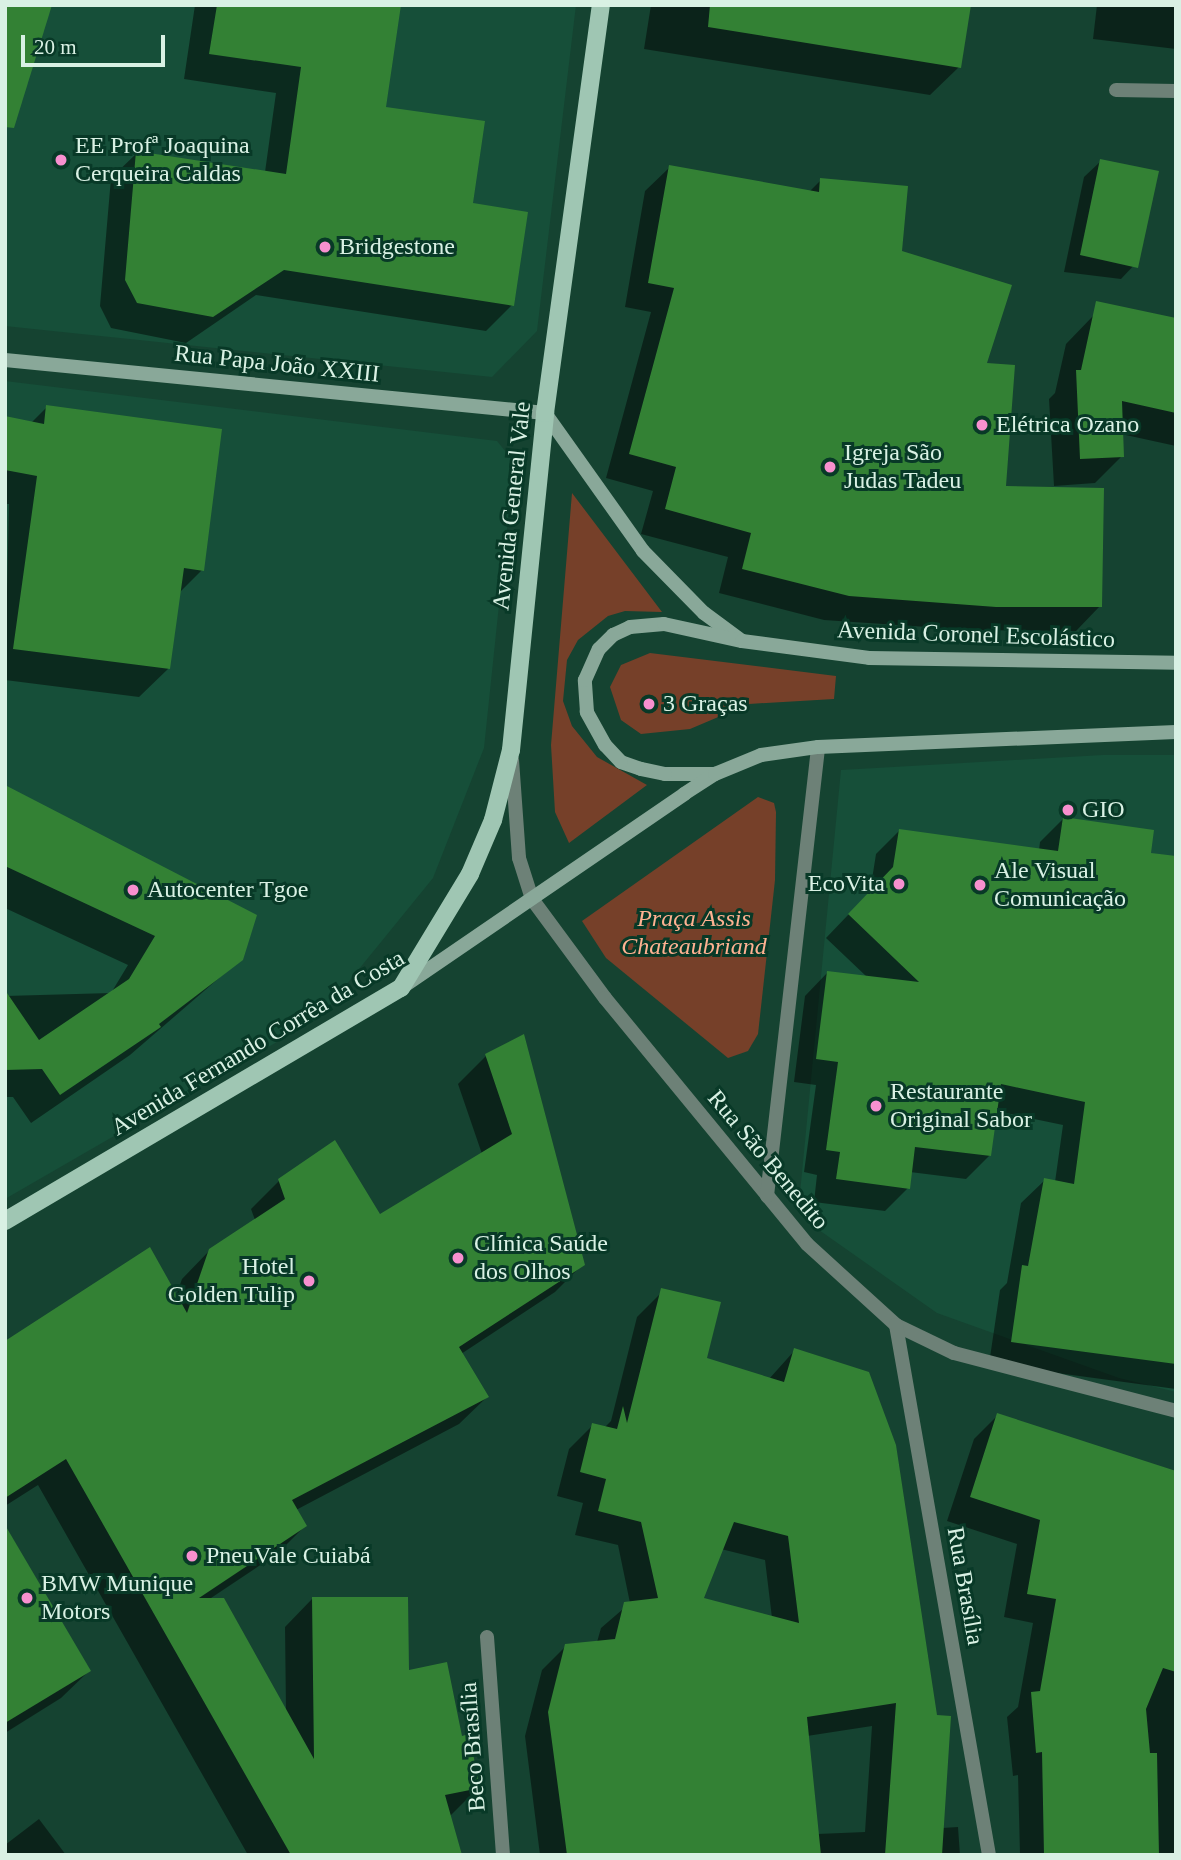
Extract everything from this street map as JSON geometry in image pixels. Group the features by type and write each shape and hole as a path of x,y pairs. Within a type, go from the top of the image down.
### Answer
{"main road":[{"name":"Avenida General Vale","path":"401,988 470,874 493,820 512,750 545,413 601,5"},
{"name":"Rua Papa João XXIII","path":"5,360 545,413"},
{"name":"Avenida Coronel Escolástico","path":"545,413 643,551 704,613 742,641 869,659 1176,663"},
{"path":"715,774 665,774 621,762 593,727 587,712 585,680 599,649 630,627 664,624 742,641"},
{"path":"532,899 715,774 761,755 818,747 1176,732"},
{"name":"Avenida Fernando Corrêa da Costa","path":"5,1221 401,988 532,899"}],"street":[{"path":"1115,90 1176,91"},
{"path":"767,1196 818,747"},
{"name":"Rua São Benedito","path":"512,750 518,847 532,899 605,998 807,1244 896,1325 954,1353 999,1367 1176,1411"},
{"name":"Rua Brasília","path":"896,1325 989,1855"},
{"name":"Beco Brasília","path":"487,1637 503,1855"}],"shaded area":[{"path":"5,5 576,5 537,331 492,377 5,326"},
{"path":"5,381 497,441 514,462 484,748 433,878 320,1017 5,1199"},
{"path":"1103,755 1176,755 1176,1392 1119,1378 937,1313 819,1230 800,1193 841,770"}],"green space":[{"path":"572,493 662,612 625,611 608,616 578,640 567,660 563,701 572,726 597,757 647,785 569,843 555,812 551,745"},
{"path":"650,653 836,676 834,699 749,704 690,729 641,734 621,720 610,687 621,665"},
{"name":"Praça Assis Chateaubriand","path":"758,797 774,803 776,812 775,880 758,1034 748,1051 728,1058 606,958 582,921"}],"building":[{"path":"5,5 52,5 14,128 5,127"},
{"name":"Bridgestone","path":"217,5 401,5 386,107 485,121 473,203 528,212 514,306 284,270 213,317 137,303 125,280 136,151 286,174 301,67 209,54"},
{"path":"710,5 971,5 961,68 708,27"},
{"path":"1100,159 1159,171 1138,268 1080,255"},
{"path":"669,165 819,192 820,178 908,186 902,251 1012,285 987,363 1015,365 1006,486 1104,488 1102,607 996,607 849,596 742,569 751,533 665,509 676,467 629,454 674,288 648,283"},
{"path":"1096,301 1176,318 1176,413 1122,401 1124,457 1080,459 1076,370 1081,370"},
{"path":"46,405 222,429 204,571 184,568 170,669 13,649 37,476 5,470 5,416 44,424"},
{"name":"Autocenter Tgoe","path":"5,785 257,915 243,960 159,1024 161,1027 60,1095 42,1069 5,1070 5,990 39,1040 129,979 155,936 5,866"},
{"path":"1063,817 1154,830 1151,853 1176,856 1176,1364 1011,1342 1022,1265 1028,1266 1044,1178 1074,1184 1085,1102 1001,1084 991,1156 915,1147 910,1189 836,1179 840,1152 826,1150 838,1062 816,1059 827,971 919,982 848,914 893,867 899,829 1058,851"},
{"path":"524,1034 585,1265 459,1347 489,1397 292,1500 307,1526 199,1598 224,1598 314,1759 312,1597 408,1597 409,1670 447,1662 462,1736 469,1734 480,1788 445,1795 462,1855 291,1855 66,1459 5,1498 5,1341 150,1247 187,1313 209,1249 285,1199 278,1179 335,1140 380,1214 512,1134 485,1054"},
{"path":"661,1288 721,1302 707,1358 784,1382 794,1348 869,1372 896,1445 937,1715 951,1716 942,1855 885,1855 896,1703 807,1717 821,1855 567,1855 548,1712 565,1644 615,1639 624,1602 658,1598 641,1522 598,1511 606,1479 580,1472 592,1423 617,1429 623,1406 627,1423","holes":["734,1522 788,1536 799,1623 704,1598"]},
{"path":"997,1413 1176,1471 1176,1672 1163,1668 1146,1709 1150,1753 1157,1753 1159,1855 1044,1855 1042,1752 1036,1753 1031,1692 1040,1691 1056,1599 1027,1594 1040,1520 970,1497"},
{"name":"BMW Munique Motors","path":"5,1525 91,1671 5,1723"}],"place":[{"name":"EE Profª Joaquina Cerqueira Caldas","path":"61,160"},
{"name":"Bridgestone","path":"325,247"},
{"name":"Elétrica Ozano","path":"982,425"},
{"name":"Igreja São Judas Tadeu","path":"830,467"},
{"name":"3 Graças","path":"649,704"},
{"name":"GIO","path":"1068,810"},
{"name":"EcoVita","path":"899,884"},
{"name":"Ale Visual Comunicação","path":"980,885"},
{"name":"Autocenter Tgoe","path":"133,890"},
{"name":"Restaurante Original Sabor","path":"876,1106"},
{"name":"Clínica Saúde dos Olhos","path":"458,1258"},
{"name":"Hotel Golden Tulip","path":"309,1281"},
{"name":"PneuVale Cuiabá","path":"192,1556"},
{"name":"BMW Munique Motors","path":"27,1598"}]}
